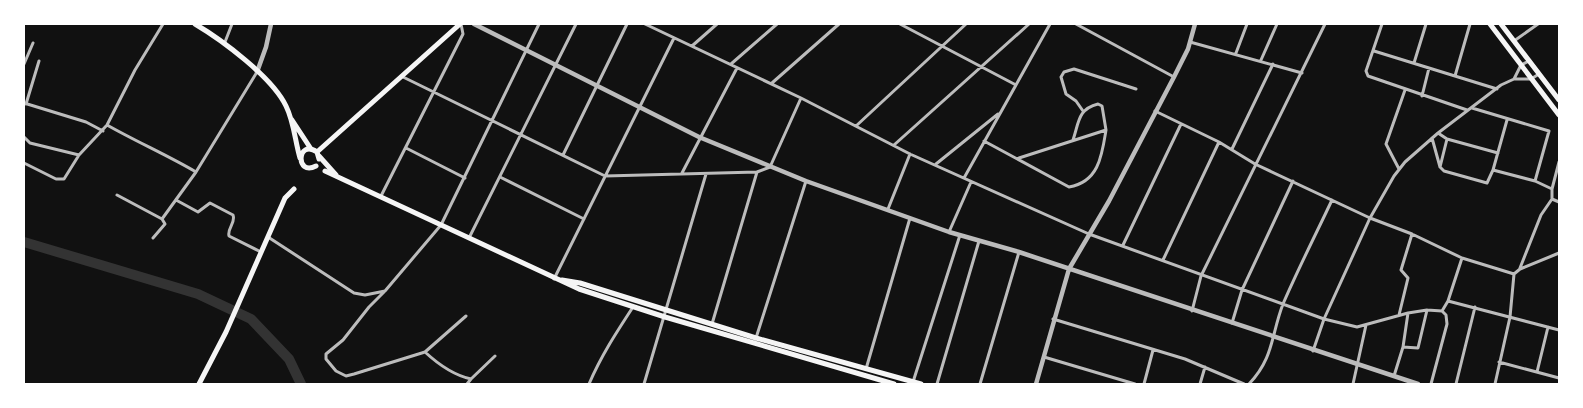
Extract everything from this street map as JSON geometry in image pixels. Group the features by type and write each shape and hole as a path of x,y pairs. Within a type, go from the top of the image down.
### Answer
{"main road":[{"path":"195,24 225,42 257,72 278,95 310,149 337,175"},
{"path":"318,156 461,24"},
{"path":"1490,24 1559,115"},
{"path":"1501,24 1559,100"},
{"path":"289,115 300,162 306,169 316,167"},
{"path":"300,162 302,152 310,149"},
{"path":"325,171 337,175 554,279 665,318 894,384"},
{"path":"199,384 226,332 291,188"},
{"path":"554,279 580,283 712,325 921,384"}],"street":[{"path":"24,163 61,181 79,155 107,125 135,70 163,24"},
{"path":"225,42 232,24"},
{"path":"162,219 196,172 257,72 266,47 271,24"},
{"path":"381,196 435,93 463,34 461,24"},
{"path":"474,24 554,66 640,106 699,137 806,181 950,232 1019,252 1356,366 1394,376 1402,382 1418,384"},
{"path":"466,316 425,352 348,376 336,371 326,359 327,353 343,340 369,307 441,225 539,24"},
{"path":"469,239 576,24"},
{"path":"563,155 627,24"},
{"path":"644,24 731,64 910,154 936,164 971,182 1089,234 1123,245 1201,276 1324,319 1357,327 1408,312 1442,311 1446,315 1447,324 1430,384"},
{"path":"692,46 716,24"},
{"path":"731,64 776,24"},
{"path":"772,84 839,24"},
{"path":"900,24 907,25 942,46 1016,85"},
{"path":"856,126 966,24"},
{"path":"894,145 1029,24"},
{"path":"964,178 1050,24"},
{"path":"1076,24 1174,77"},
{"path":"1036,384 1053,318 1069,269 1109,201 1174,77 1190,42 1195,24"},
{"path":"1236,53 1247,24"},
{"path":"1261,60 1277,24"},
{"path":"1192,311 1201,276 1325,24"},
{"path":"1382,24 1366,71 1368,76 1422,96 1549,131 1535,181"},
{"path":"1414,63 1426,24"},
{"path":"1455,76 1470,24"},
{"path":"1514,41 1538,24"},
{"path":"554,279 674,38"},
{"path":"1190,42 1236,53 1302,73"},
{"path":"24,64 33,43"},
{"path":"1374,51 1497,89"},
{"path":"39,61 25,103 86,122 103,131"},
{"path":"1514,79 1521,65 1529,61"},
{"path":"1232,149 1273,64"},
{"path":"682,173 699,137 737,68"},
{"path":"1422,96 1429,68"},
{"path":"1083,111 1076,101 1066,94 1061,74 1070,69 1136,89"},
{"path":"1313,351 1324,319 1370,218 1399,169 1438,133 1497,89 1514,79 1531,79 1539,74"},
{"path":"403,77 605,176 757,172 770,167 801,98"},
{"path":"1399,169 1386,144 1405,90"},
{"path":"984,141 1019,158 1070,187 1081,185 1093,174 1097,167 1106,130 1100,105 1089,106 1083,111 1073,140"},
{"path":"1155,111 1219,142 1255,164 1370,218 1412,234 1462,258 1514,274"},
{"path":"936,164 1001,112"},
{"path":"1432,138 1440,167 1444,171 1487,183 1493,170 1507,120"},
{"path":"1123,245 1181,124"},
{"path":"107,125 137,142 170,156 196,172"},
{"path":"1019,158 1106,130"},
{"path":"1438,133 1447,139 1498,153"},
{"path":"24,137 30,143 79,155"},
{"path":"1440,167 1447,139"},
{"path":"1163,260 1219,142"},
{"path":"406,148 465,178"},
{"path":"888,209 910,154"},
{"path":"1520,269 1541,214 1552,199 1552,189 1559,162"},
{"path":"1493,170 1535,181 1552,189"},
{"path":"712,325 757,172"},
{"path":"644,384 706,174"},
{"path":"500,177 584,219"},
{"path":"756,338 806,181"},
{"path":"1232,324 1242,290 1293,181"},
{"path":"950,232 971,182"},
{"path":"117,195 162,219 165,224 153,238"},
{"path":"1552,199 1559,202"},
{"path":"176,200 198,212 202,211 209,203 233,215 234,220 228,232 229,236 261,252"},
{"path":"1249,384 1258,375 1271,352 1273,337 1283,305 1332,200"},
{"path":"866,369 911,217"},
{"path":"1399,315 1408,278 1401,270 1412,234"},
{"path":"913,382 961,235"},
{"path":"268,237 354,293 365,295 385,291"},
{"path":"937,384 979,241"},
{"path":"980,384 1019,252"},
{"path":"1495,384 1510,317 1514,274 1520,269 1559,253"},
{"path":"1442,311 1448,301 1462,258"},
{"path":"1448,301 1559,330"},
{"path":"588,384 601,355 619,332 634,307"},
{"path":"1456,384 1475,307"},
{"path":"1403,347 1418,348 1427,310"},
{"path":"1394,376 1403,347 1408,312"},
{"path":"1053,318 1205,367 1244,384"},
{"path":"1352,384 1366,325"},
{"path":"1537,372 1548,327"},
{"path":"1144,384 1153,350"},
{"path":"425,352 446,369 460,377 471,379"},
{"path":"467,384 495,356"},
{"path":"1043,356 1135,384"},
{"path":"1499,362 1559,378"},
{"path":"1200,384 1205,367"}],"waterway":[{"path":"24,242 198,294 251,319 289,359 301,384"}]}
